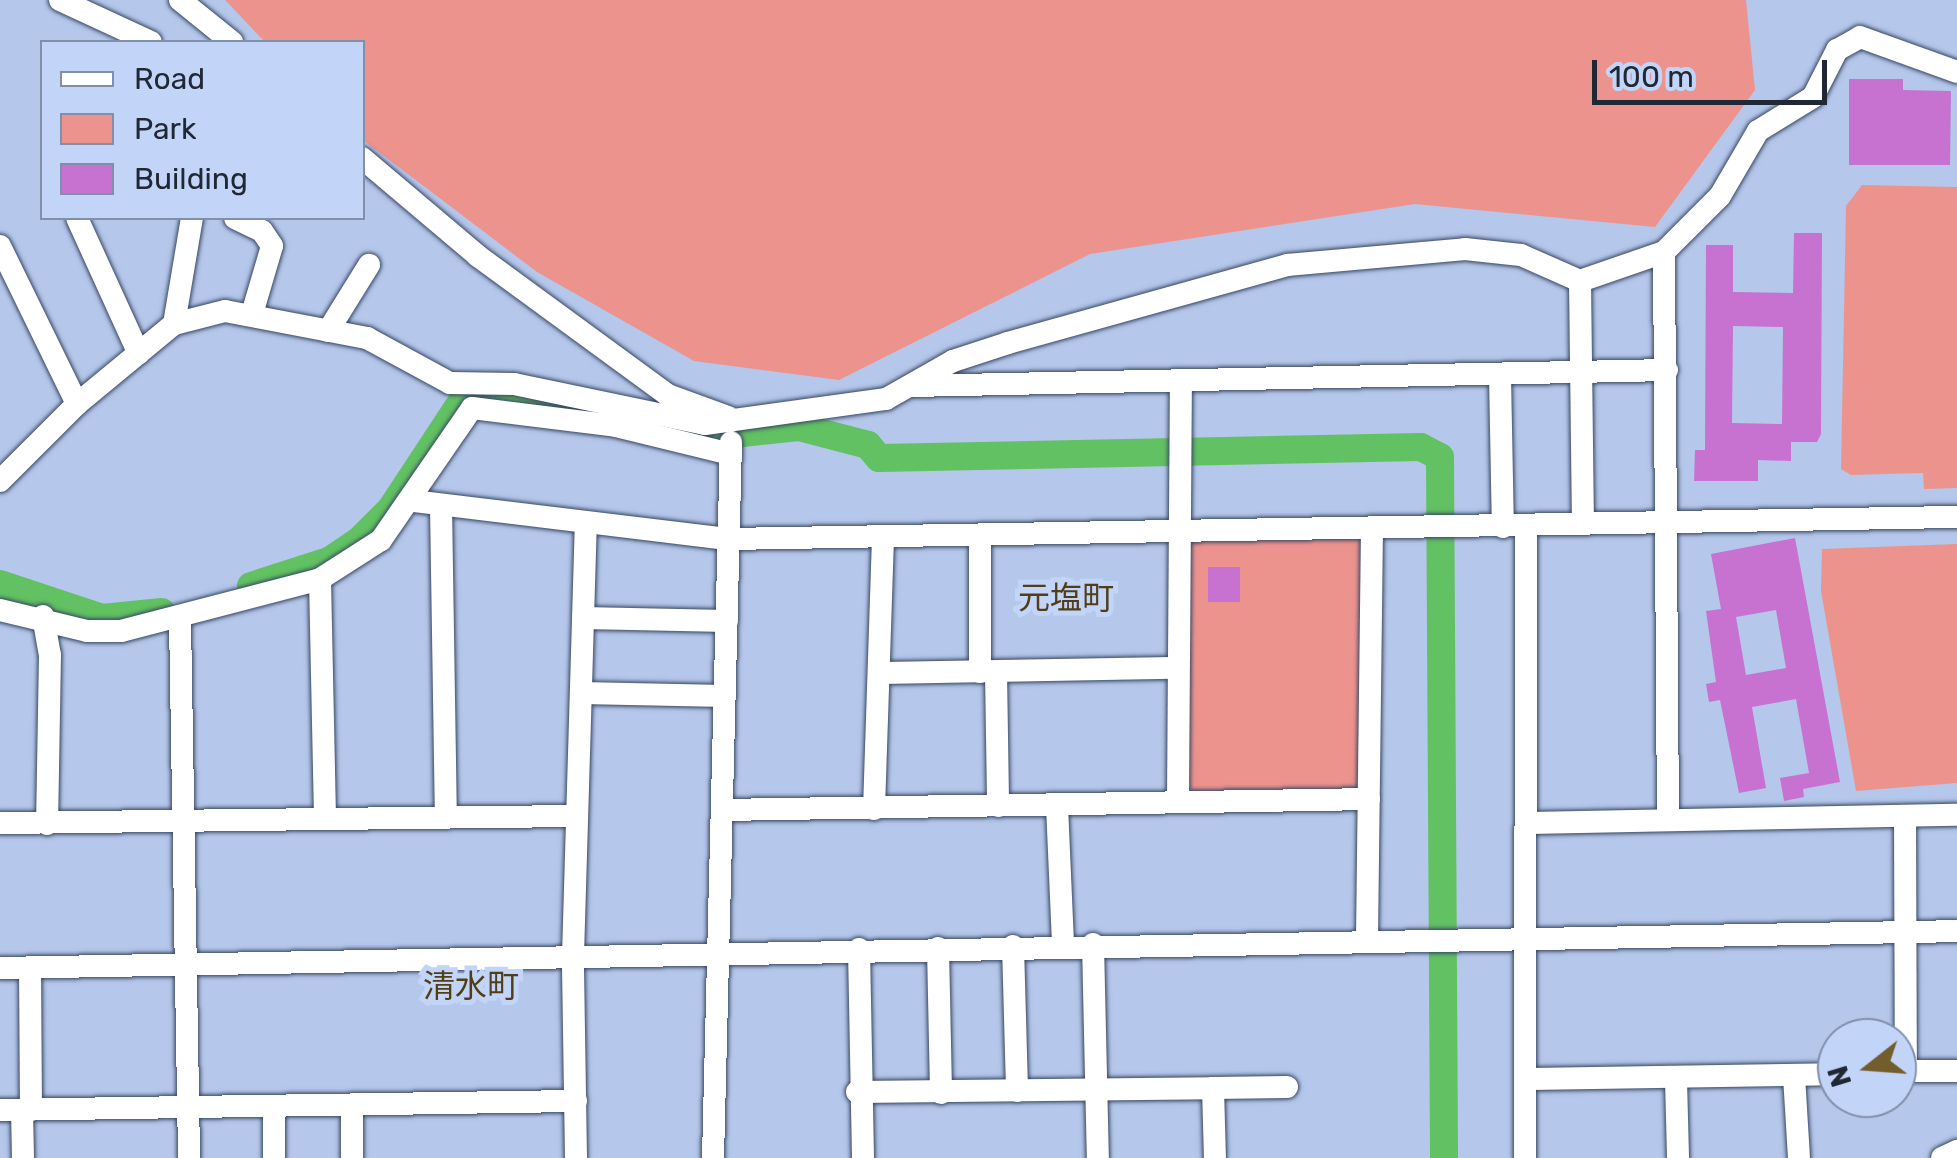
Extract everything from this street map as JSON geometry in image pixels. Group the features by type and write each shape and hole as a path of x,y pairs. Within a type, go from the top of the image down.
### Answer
{"street":[{"path":"60,0 147,40"},
{"path":"180,0 230,40"},
{"path":"0,481 77,404 174,324 225,311 366,338 450,382 514,384 705,424 854,406 911,386 953,361 1008,342 1287,265 1465,249 1520,254 1580,281 1664,252 1720,196 1758,131 1812,97 1837,50 1860,37 1957,72"},
{"path":"367,165 478,256 668,395 732,418"},
{"path":"78,220 139,354"},
{"path":"174,324 192,220"},
{"path":"238,220 262,231 272,246 252,314"},
{"path":"0,246 77,404"},
{"path":"1664,252 1668,820"},
{"path":"328,331 369,265"},
{"path":"1580,281 1583,524"},
{"path":"911,386 1181,384 1667,370"},
{"path":"1500,376 1514,526 1527,823 1525,1158"},
{"path":"1178,800 1181,384"},
{"path":"0,610 43,616 100,632 180,619 320,579 382,540 413,501 452,430 472,408 616,426 731,454"},
{"path":"713,1158 732,418"},
{"path":"413,501 729,539 1957,517"},
{"path":"442,506 446,814"},
{"path":"576,1158 573,956 586,524"},
{"path":"1367,938 1372,528"},
{"path":"980,537 998,806"},
{"path":"874,809 883,538"},
{"path":"320,579 325,818"},
{"path":"43,616 50,655 47,824"},
{"path":"583,618 727,621"},
{"path":"180,619 189,1158"},
{"path":"879,673 1176,668"},
{"path":"581,693 725,696"},
{"path":"722,810 1369,799"},
{"path":"1057,806 1064,945"},
{"path":"0,823 446,814 577,816"},
{"path":"1527,823 1957,815"},
{"path":"1903,1018 1905,816"},
{"path":"0,968 1367,938 1957,930"},
{"path":"1093,944 1098,1158"},
{"path":"1013,946 1017,1091"},
{"path":"938,948 941,1093"},
{"path":"859,949 857,1092 864,1158"},
{"path":"23,1158 18,1110 30,968"},
{"path":"1917,1071 1957,1071"},
{"path":"1525,1080 1817,1075"},
{"path":"1794,1076 1799,1158"},
{"path":"1676,1080 1678,1158"},
{"path":"857,1092 1288,1087"},
{"path":"1213,1088 1214,1158"},
{"path":"18,1110 576,1100"},
{"path":"352,1105 352,1158"},
{"path":"274,1106 274,1158"},
{"path":"1942,1158 1957,1151"}],"green space":[{"path":"225,0 1746,0 1755,90 1655,227 1415,204 1090,254 839,380 694,361 537,272 365,142 365,40 263,40"},
{"path":"1862,185 1957,187 1957,488 1924,489 1923,473 1851,475 1841,469 1846,206"},
{"path":"1360,538 1366,782 1357,790 1195,792 1187,784 1189,542"},
{"path":"1957,544 1957,783 1856,791 1821,591 1822,549"}],"building":[{"path":"1849,79 1903,79 1903,90 1951,91 1950,165 1849,165"},
{"path":"1794,233 1822,233 1821,434 1817,442 1791,442 1791,461 1758,460 1758,481 1694,481 1695,450 1705,450 1706,245 1733,245 1733,292 1793,293","holes":["1733,326 1783,327 1782,424 1732,423"]},
{"path":"1795,538 1840,782 1803,789 1804,797 1784,801 1780,778 1809,773 1796,699 1752,707 1766,788 1739,793 1720,700 1709,702 1706,684 1716,682 1706,611 1721,609 1711,554","holes":["1776,610 1786,668 1746,675 1736,617"]},
{"path":"1208,567 1240,567 1240,602 1208,602"}],"waterway":[{"path":"251,586 329,561 360,540 391,509 464,398 560,402"},
{"path":"685,426 725,435 799,427 868,445 879,458 1421,447 1440,457 1444,1158"},
{"path":"0,584 102,618 162,612"}],"district":[{"name":"元塩町","path":"1066,598"},
{"name":"清水町","path":"471,986"}]}
